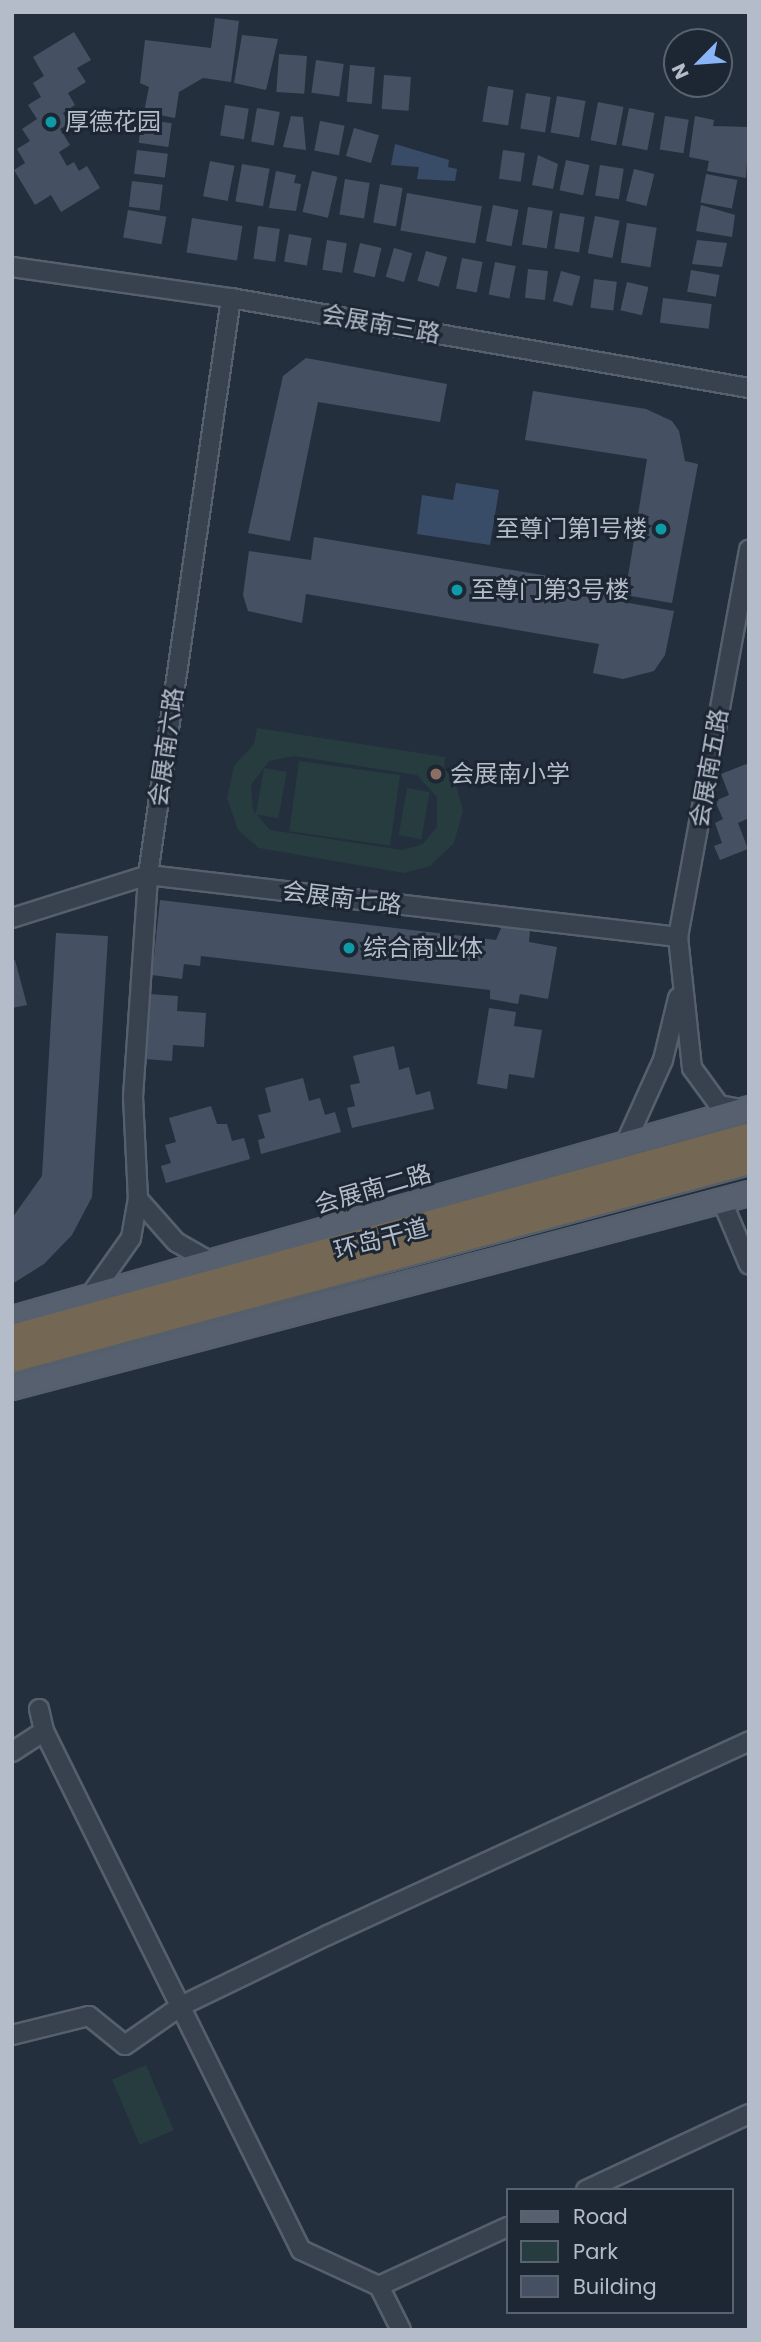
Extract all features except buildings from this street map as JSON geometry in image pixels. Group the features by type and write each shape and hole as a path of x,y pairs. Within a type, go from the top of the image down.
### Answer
{"highway":[{"name":"环岛干道","path":"12,1338 749,1137"},
{"name":"环岛干道","path":"12,1359 749,1161"}],"main road":[{"name":"会展南二路","path":"12,1318 746,1109"},
{"path":"12,1387 749,1193"}],"street":[{"name":"会展南三路","path":"12,267 231,298 749,388"},
{"name":"会展南六路","path":"90,1296 131,1238 138,1199 133,1097 148,875 231,298"},
{"name":"会展南五路","path":"681,988 678,937 749,549"},
{"name":"会展南七路","path":"12,918 148,875 678,937"},
{"path":"681,988 692,1068 719,1105 746,1109"},
{"path":"626,1142 663,1060 681,988"},
{"path":"138,1199 176,1242 211,1262"},
{"path":"722,1201 749,1265"},
{"path":"39,1709 44,1731 301,2250 379,2286 401,2330"},
{"path":"12,1752 44,1731"},
{"path":"12,2035 89,2016 125,2045 181,2006 749,1741"},
{"path":"590,2188 749,2114"},
{"path":"379,2286 505,2228"}],"green space":[{"path":"257,728 445,757 444,768 456,785 463,811 454,843 430,866 404,873 259,848 238,830 227,798 234,766 254,744","holes":["294,756 417,775 437,797 437,827 423,844 402,850 270,830 253,810 251,785 269,761"]},
{"path":"299,761 400,775 390,846 289,831"},
{"path":"264,768 287,772 278,818 256,814"},
{"path":"407,788 430,792 421,839 399,835"},
{"path":"146,2065 174,2130 140,2145 112,2079"}],"water":[{"path":"395,144 449,160 448,167 457,169 455,181 417,179 419,167 391,165"},
{"path":"456,483 499,490 490,545 417,534 422,495 453,500"}],"place":[{"name":"厚德花园","path":"51,122"},
{"name":"至尊门第1号楼","path":"661,529"},
{"name":"至尊门第3号楼","path":"457,590"},
{"name":"会展南小学","path":"436,774"},
{"name":"综合商业体","path":"349,948"}]}
